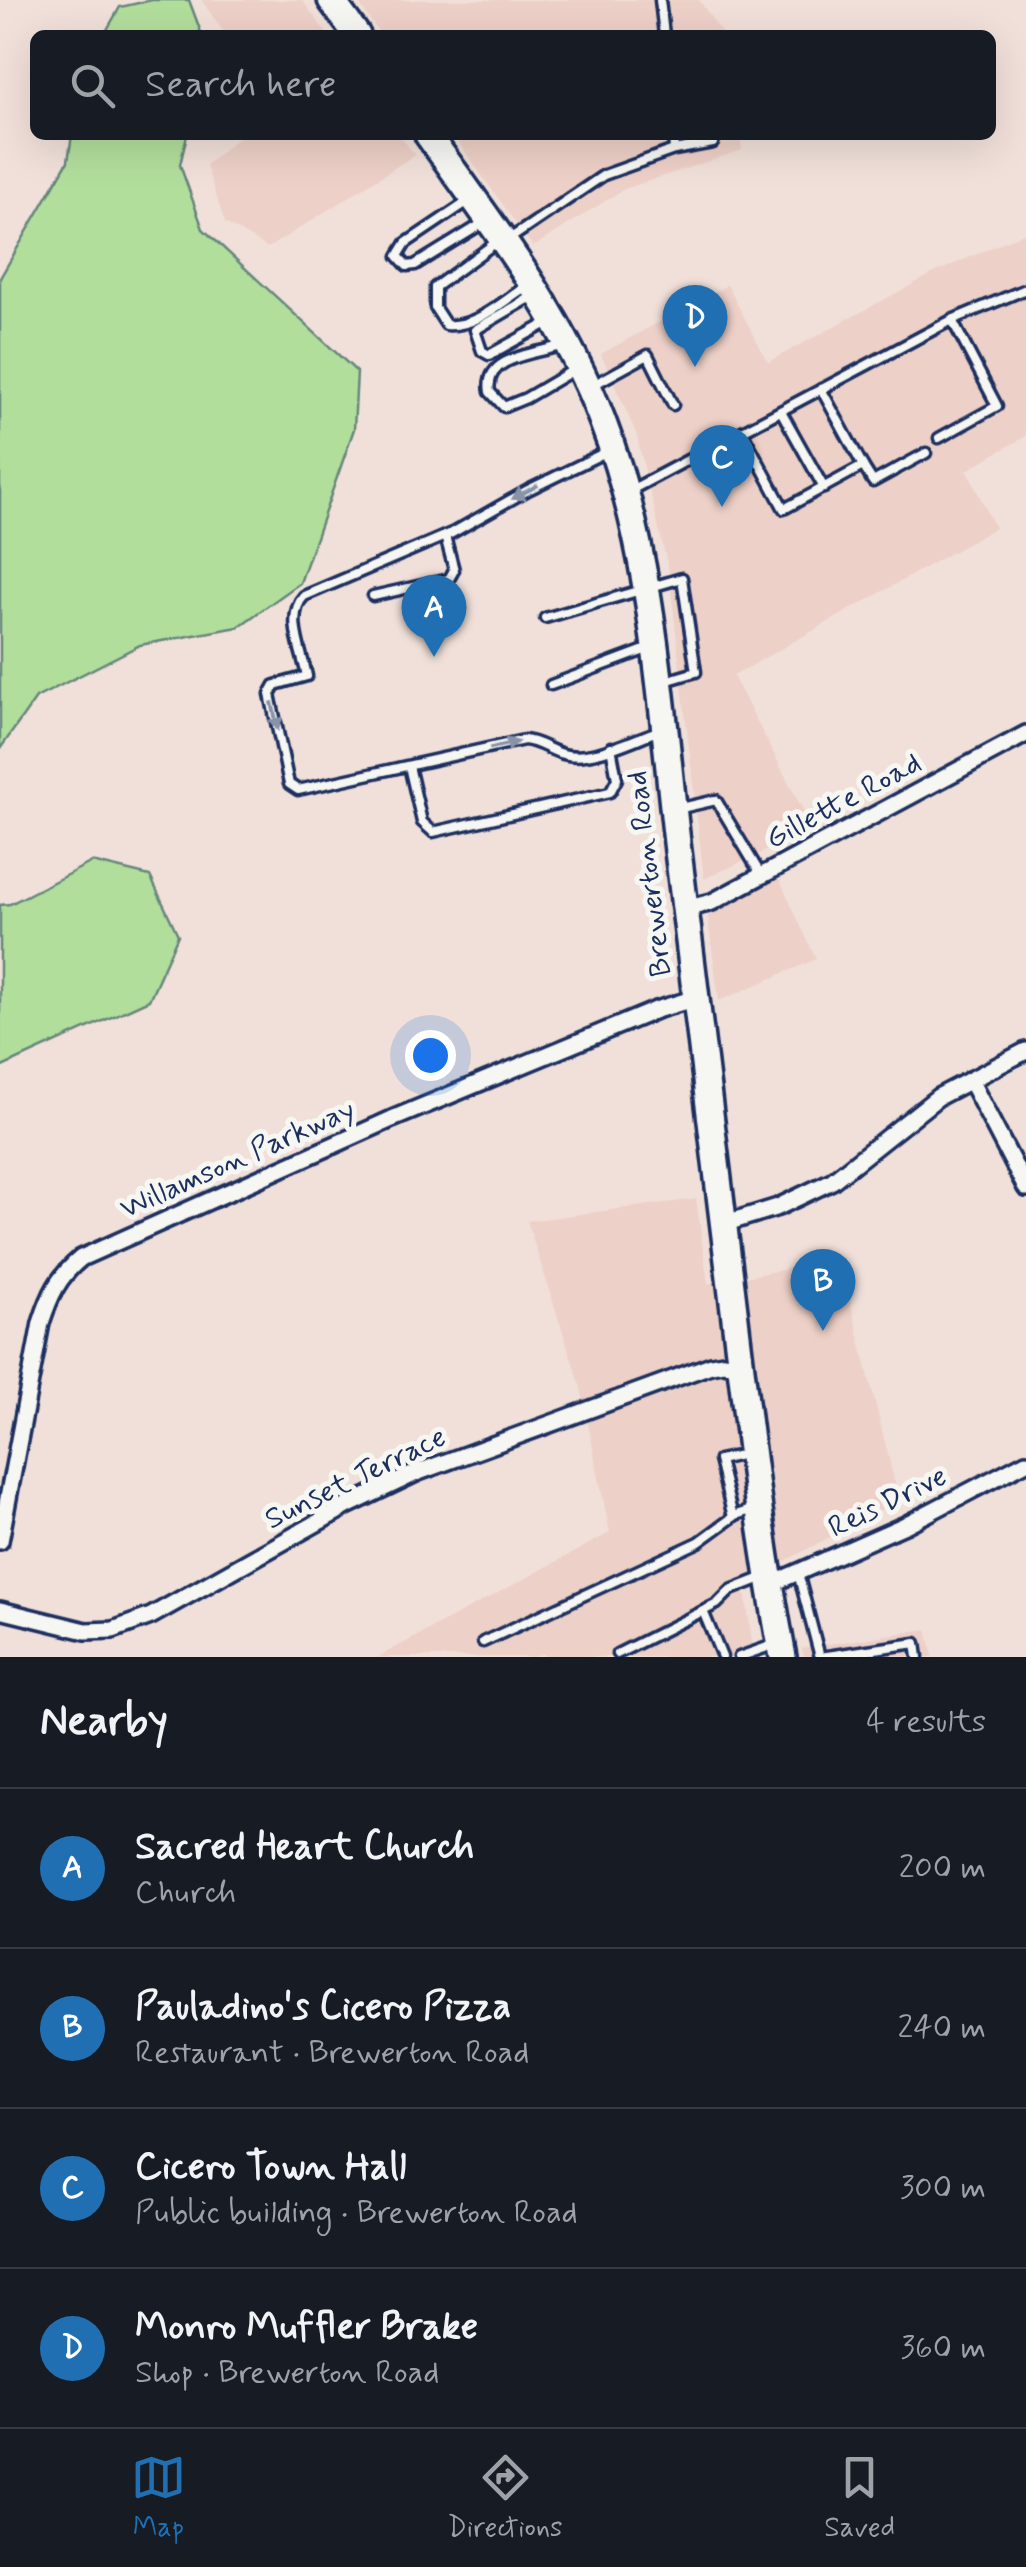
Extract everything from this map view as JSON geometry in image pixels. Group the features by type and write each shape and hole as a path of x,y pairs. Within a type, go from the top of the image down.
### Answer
{"main road":[{"path":"331,0 353,30"},
{"name":"Brewerton Road","path":"432,140 554,319 584,377 627,492 658,684 741,1366 751,1452 746,1512 769,1580 782,1650"}],"street":[{"name":"Gillette Road","path":"684,908 712,902 1026,734"},
{"name":"Willamson Parkway","path":"0,1540 40,1323 62,1274 81,1258 392,1118 656,1010 696,998"},
{"path":"723,1224 778,1208 832,1180 938,1097 1026,1050"},
{"path":"970,1080 1026,1188"},
{"name":"Sunset Terrace","path":"0,1610 86,1631 113,1630 151,1616 349,1505 416,1473 711,1365 741,1366"},
{"name":"Reis Drive","path":"769,1580 798,1573 906,1525 1026,1462"}],"lane":[{"path":"660,0 663,30"},
{"path":"673,140 674,150"},
{"path":"473,198 406,243 398,256 402,262 415,266 498,233 604,175 713,140"},
{"path":"498,233 436,287 435,308 446,325 481,318 536,288"},
{"path":"536,288 474,330 482,350 489,355 554,319"},
{"path":"627,492 952,320 1026,289"},
{"path":"939,438 997,406 952,320"},
{"path":"567,344 542,354 522,355 496,368 488,383 490,392 504,406 648,355 672,405"},
{"path":"821,389 872,482 926,453"},
{"path":"781,410 824,488"},
{"path":"742,431 784,509 863,466"},
{"path":"612,450 445,536 304,596 294,616 307,676 275,685 270,694 289,784 298,790 524,740 565,755 580,755 663,729"},
{"path":"373,596 450,579 454,570 445,536"},
{"path":"545,618 682,578 696,672 658,684"},
{"path":"551,685 652,647"},
{"path":"409,766 422,822 433,832 610,792 617,780 611,747"},
{"path":"673,810 716,800 761,876"},
{"path":"482,1642 700,1542 746,1512"},
{"path":"798,1573 820,1657 916,1642 918,1657"},
{"path":"617,1654 717,1604 731,1590 769,1580"},
{"path":"702,1611 722,1657"},
{"path":"738,1657 782,1650"}],"shaded area":[{"path":"201,0 302,0 324,30 222,30"},
{"path":"356,0 699,0 720,30 377,30"},
{"path":"235,140 404,140 415,155 268,248 225,223 206,165"},
{"path":"457,140 741,140 742,150 624,189 533,247"},
{"path":"1026,232 1026,436 967,470 995,528 733,676 813,829 704,879 669,571 636,433 601,354 727,285 768,362 932,274"},
{"path":"776,872 816,959 719,1001 707,910"},
{"path":"696,1199 708,1284 840,1259 899,1500 744,1583 754,1657 545,1657 542,1653 533,1657 378,1657 610,1533 581,1388 527,1221"},
{"path":"927,1629 933,1657 804,1657 802,1648"}],"green space":[{"path":"152,0 189,0 200,30 107,30 120,7"},
{"path":"71,140 186,140 180,165 203,229 357,372 354,429 300,583 238,627 140,645 36,698 0,749 0,278 68,161"},
{"path":"92,862 150,876 178,935 149,1000 0,1068 0,905 10,904"}],"place":[{"name":"Monro Muffler Brake","path":"695,367"},
{"name":"Cicero Town Hall","path":"722,507"},
{"name":"Sacred Heart Church","path":"434,657"},
{"name":"Pauladino's Cicero Pizza","path":"823,1331"}]}
